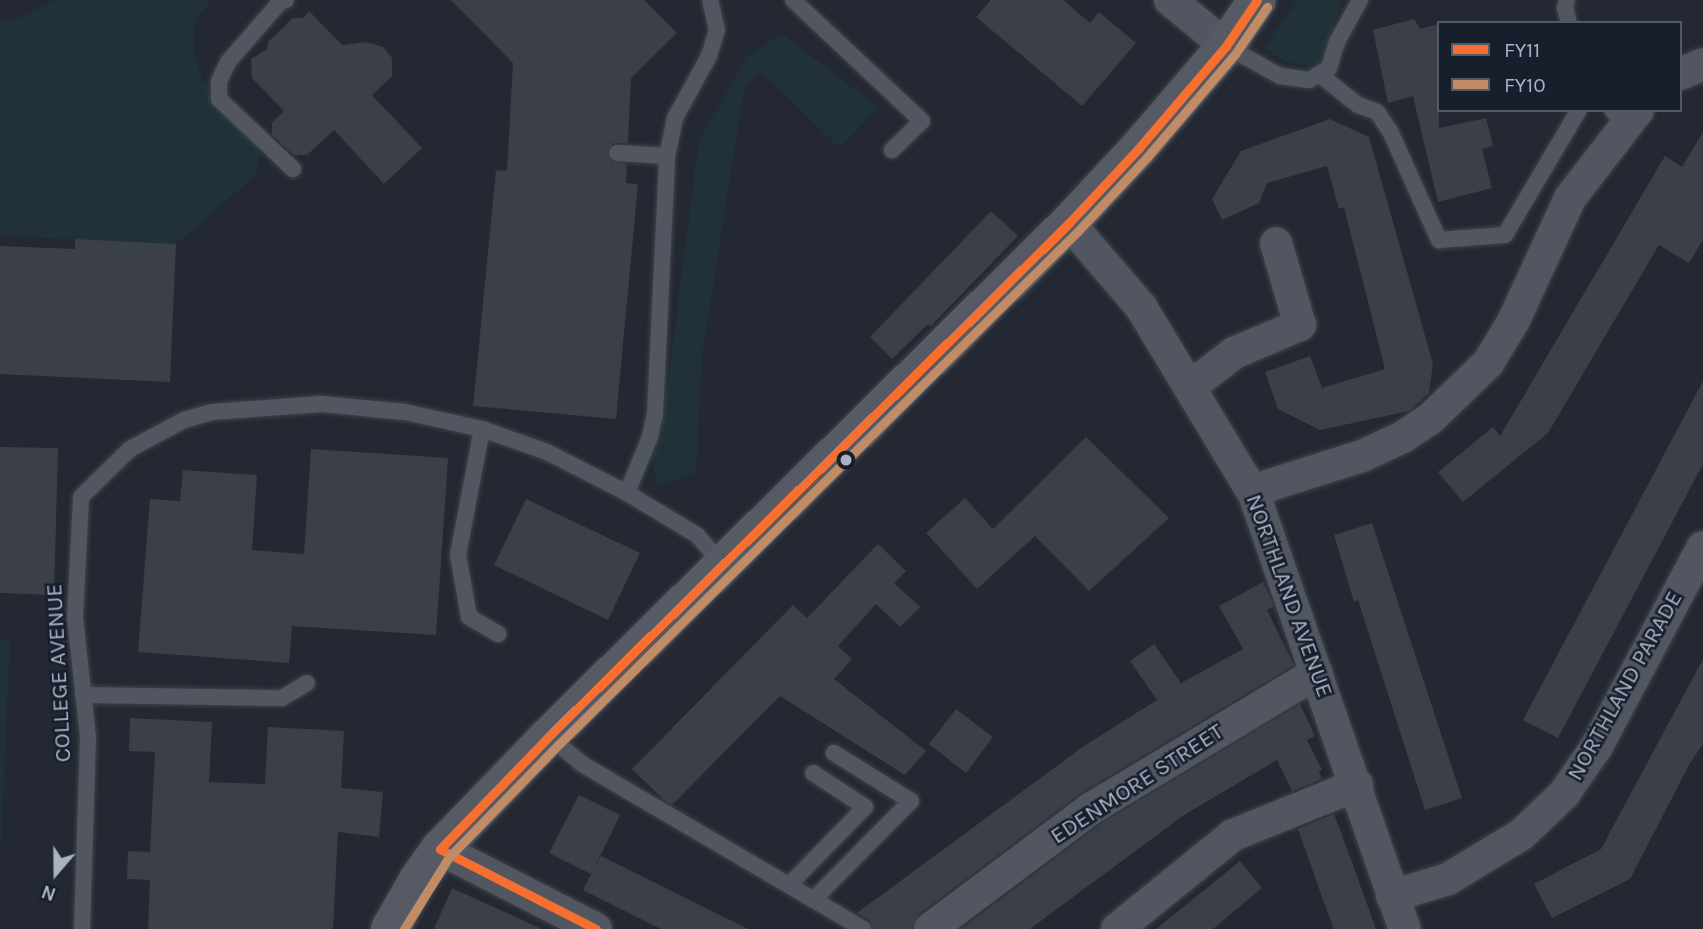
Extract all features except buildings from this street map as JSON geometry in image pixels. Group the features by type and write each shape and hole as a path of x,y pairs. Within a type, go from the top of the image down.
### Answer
{"main road":[{"path":"390,929 418,880 440,849 549,736 1069,223 1138,149 1226,46 1256,0"}],"street":[{"path":"1170,0 1226,46"},
{"path":"1682,73 1703,64"},
{"path":"1254,494 1270,485 1362,456 1403,437 1430,419 1488,363 1514,320 1570,198 1626,115"},
{"name":"NORTHLAND AVENUE","path":"1069,223 1141,307 1254,494 1405,929"},
{"path":"1190,387 1234,353 1300,326 1276,243"},
{"name":"NORTHLAND PARADE","path":"1392,897 1459,873 1522,834 1564,793 1597,746 1703,547"},
{"name":"EDENMORE STREET","path":"930,929 1092,808 1317,673"},
{"path":"1117,929 1233,835 1357,785"},
{"path":"440,849 596,929"}],"lane":[{"path":"286,0 280,2 228,62 219,81 219,99 293,169"},
{"path":"627,493 650,437 655,414 667,156 675,118 709,56 717,30 710,0"},
{"path":"793,0 922,121 892,150"},
{"path":"1226,46 1280,76 1309,79 1329,68 1337,42 1360,0"},
{"path":"1567,0 1564,8 1568,21"},
{"path":"1319,74 1358,105 1377,112 1390,131 1439,240 1505,235 1578,112"},
{"path":"617,153 667,156"},
{"name":"COLLEGE AVENUE","path":"82,929 88,737 75,617 81,497 130,449 184,421 212,412 322,404 405,412 482,429 547,452 627,493 697,535 724,566"},
{"path":"482,429 458,555 469,617 499,634"},
{"path":"83,695 282,698 307,683"},
{"path":"549,736 582,764 863,929"},
{"path":"813,900 911,801 834,753"},
{"path":"789,885 865,807 813,772"}],"shaded area":[{"path":"55,0 212,0 195,19 193,47 201,78 261,154 255,176 176,244 0,236 0,18 15,20"},
{"path":"1298,0 1342,0 1323,58 1312,66 1285,62 1264,48"},
{"path":"782,34 878,107 840,148 760,71 744,89 702,356 696,473 658,485 652,465 653,453 661,437 699,140 748,56"},
{"path":"0,639 10,639 0,861"}],"transit line":[{"name":"FY11","path":"596,929 440,849 549,736 1069,223 1138,149 1226,46 1257,0"},
{"name":"FY10","path":"404,929 449,857 558,745 1078,231 1147,157 1235,54 1267,7"}]}
